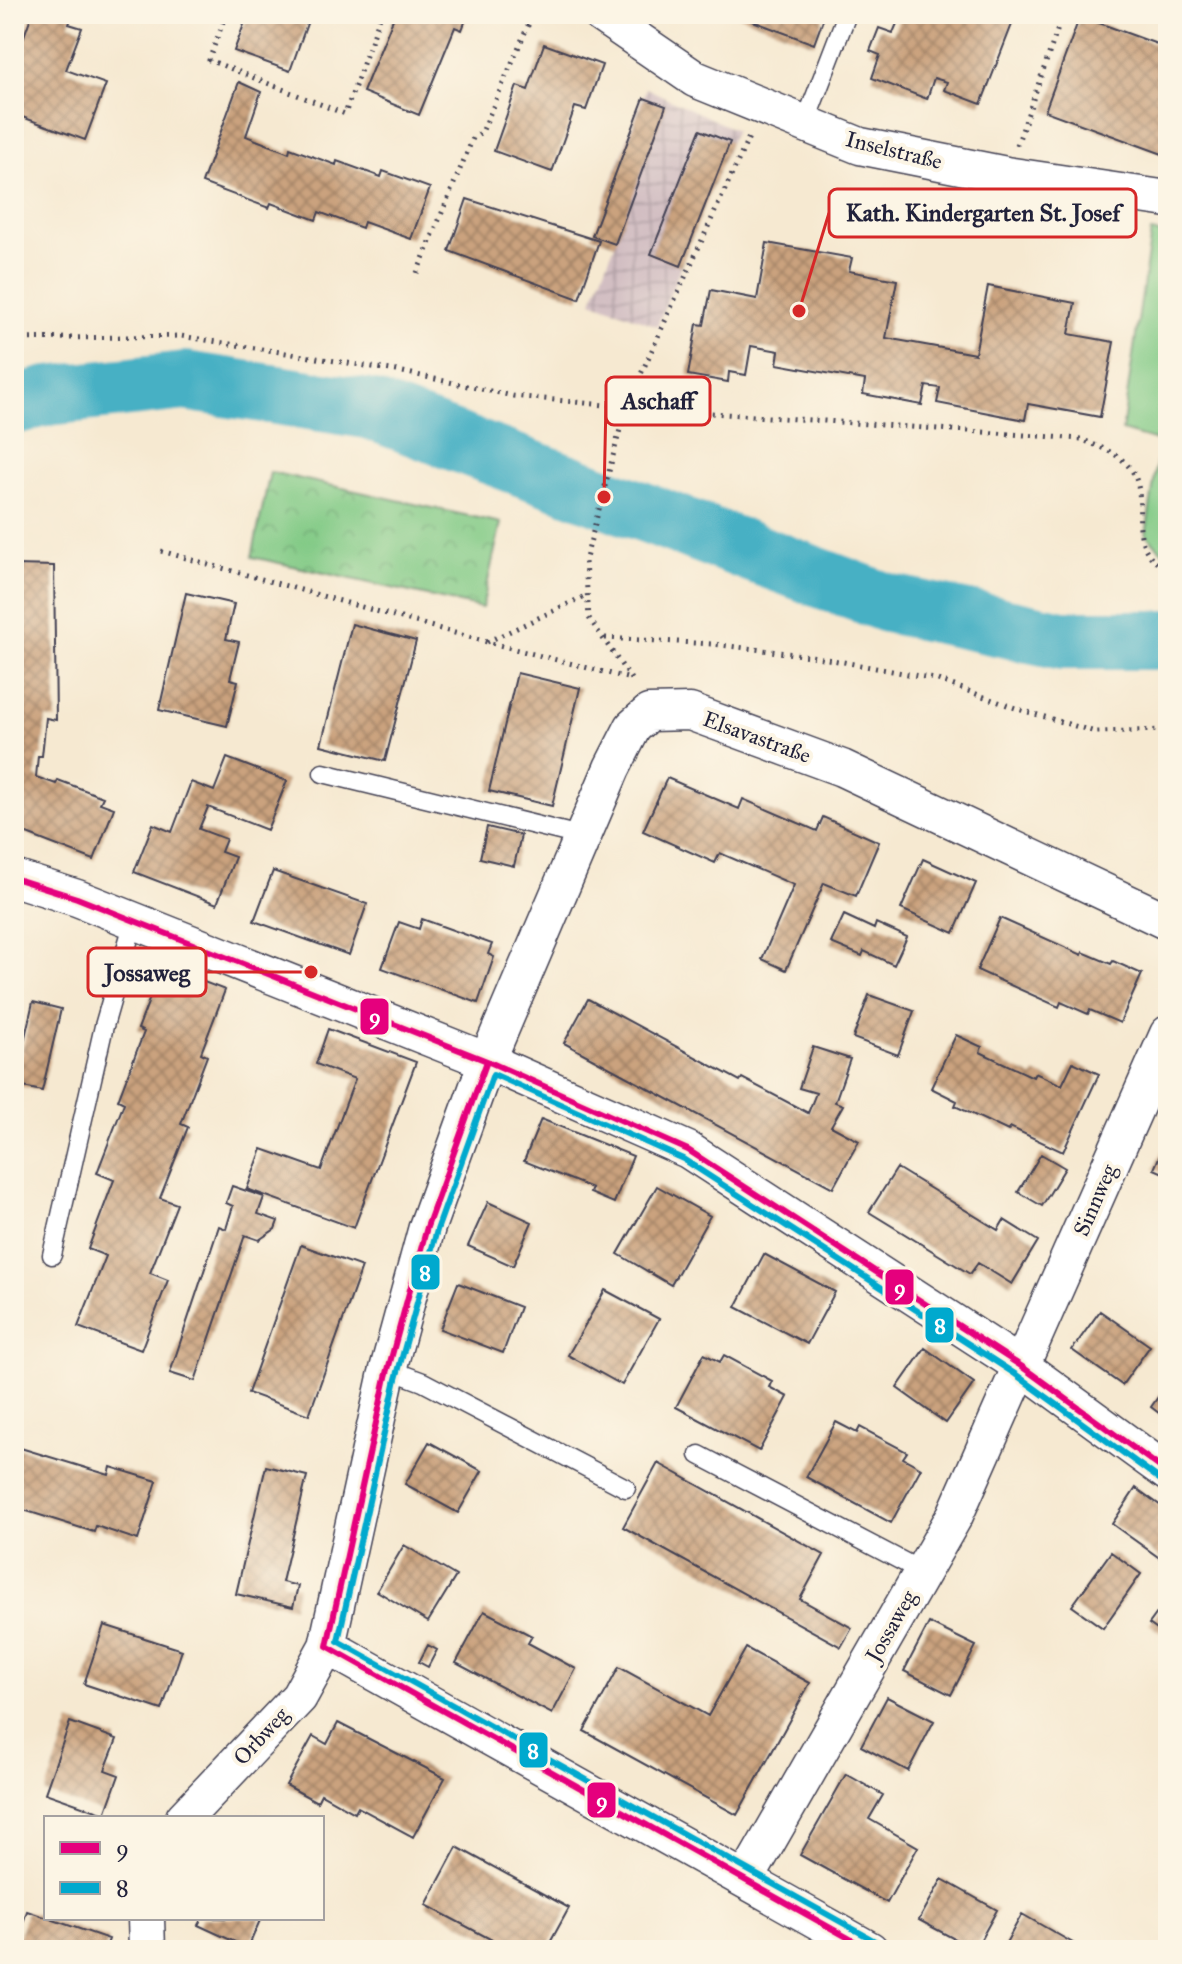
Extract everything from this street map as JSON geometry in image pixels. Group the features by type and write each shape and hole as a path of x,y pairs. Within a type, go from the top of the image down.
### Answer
{"street":[{"name":"Inselstraße","path":"600,14 695,79 860,146 1006,175 1168,199"},
{"name":"Elsavastraße","path":"649,713 690,712 842,768 1168,922"},
{"path":"487,1061 612,768 633,727 649,713"},
{"path":"14,878 77,898 487,1061 688,1150 1021,1366 1168,1473"},
{"name":"Sinnweg","path":"1021,1366 1168,1034"},
{"name":"Orbweg","path":"186,1816 299,1697 327,1646 388,1369 427,1227 487,1061"},
{"name":"Jossaweg","path":"746,1879 955,1515 1021,1366"},
{"path":"327,1646 870,1950"},
{"path":"146,1920 147,1950"}],"lane":[{"path":"805,123 847,14"},
{"path":"323,773 584,837"},
{"path":"52,1255 104,1026 134,921"},
{"path":"388,1369 423,1382 626,1488"},
{"path":"699,1455 923,1572"}],"path":[{"path":"226,14 209,60 345,114 381,14"},
{"path":"417,273 473,138 482,132 533,14"},
{"path":"1006,175 1063,14"},
{"path":"649,713 631,679 589,618 585,562 626,407 748,140 760,106"},
{"path":"14,339 181,336 403,372 513,396 626,407 1081,439 1114,453 1131,469 1137,488 1141,542 1160,566 1168,570"},
{"path":"161,551 631,679"},
{"path":"487,642 587,595"},
{"path":"605,638 713,644 811,656 935,679 1095,732 1168,730"}],"shaded area":[{"path":"646,88 735,130 657,326 592,301 615,244 592,236"}],"green space":[{"path":"1151,232 1168,235 1168,557 1146,535 1160,442 1122,431"},
{"path":"270,472 501,523 482,608 252,557"}],"building":[{"path":"32,14 73,14 69,24 82,28 66,70 106,84 85,140 14,114 14,64"},
{"path":"248,14 307,14 309,18 290,71 234,51"},
{"path":"395,14 468,14 462,30 455,27 419,115 363,92"},
{"path":"734,14 825,14 814,44"},
{"path":"901,14 1016,14 981,104 944,90 947,82 934,78 927,99 872,78 880,55 870,51 879,28 893,33"},
{"path":"1080,16 1168,48 1168,156 1045,111"},
{"path":"544,44 602,65 586,110 575,107 552,172 494,151 517,86 528,90"},
{"path":"239,82 261,92 246,136 289,153 290,148 381,177 383,171 430,188 411,239 364,222 362,228 319,212 316,220 271,203 269,208 202,183"},
{"path":"644,98 666,106 615,244 592,236"},
{"path":"700,130 730,142 681,266 651,254"},
{"path":"467,199 599,241 579,299 449,251"},
{"path":"767,243 852,258 849,271 897,280 886,338 975,354 988,286 1075,303 1069,334 1114,342 1100,417 1028,404 1025,420 937,403 940,388 926,386 922,405 863,394 865,380 777,364 779,351 751,346 746,375 729,372 728,382 688,375 697,324 704,325 711,290 757,299"},
{"path":"14,565 54,566 56,720 46,718 42,756 38,756 36,777 56,784 58,780 103,797 100,803 114,808 94,860 14,829"},
{"path":"186,593 234,604 226,639 239,642 230,679 238,681 227,726 159,710"},
{"path":"352,624 416,641 385,761 321,745"},
{"path":"517,673 580,688 552,806 489,791"},
{"path":"227,758 287,781 267,830 208,807 199,829 226,839 221,852 235,857 217,904 134,872 153,824 172,832 191,782 214,791"},
{"path":"667,778 739,809 743,799 817,831 823,817 879,842 856,896 824,883 786,970 762,959 794,885 720,853 715,863 643,831"},
{"path":"487,827 521,835 514,866 480,858"},
{"path":"923,859 976,883 954,933 901,909"},
{"path":"273,871 367,904 349,955 254,921"},
{"path":"844,915 874,929 876,923 907,937 894,965 864,951 862,956 831,943"},
{"path":"1000,918 1082,955 1083,952 1111,964 1113,961 1142,974 1120,1023 1061,1002 1059,1007 977,970"},
{"path":"422,919 492,944 488,954 494,957 478,1003 382,968 399,922 419,929"},
{"path":"162,966 225,990 201,1053 207,1056 181,1124 188,1127 160,1198 177,1204 150,1273 168,1280 141,1350 78,1327 106,1256 88,1249 114,1180 97,1173 124,1103 118,1100 144,1032 138,1029"},
{"path":"869,995 914,1011 898,1055 853,1038"},
{"path":"588,999 740,1081 742,1078 808,1113 816,1093 799,1088 813,1047 850,1059 835,1102 843,1105 831,1126 859,1141 833,1188 564,1043"},
{"path":"33,1002 61,1009 42,1091 14,1085"},
{"path":"328,1029 416,1062 354,1228 247,1189 262,1149 321,1170 355,1079 316,1064"},
{"path":"956,1035 982,1047 980,1052 1033,1077 1035,1073 1062,1085 1073,1062 1099,1074 1063,1152 955,1106 957,1101 931,1088"},
{"path":"541,1119 633,1156 614,1203 590,1193 592,1188 524,1161"},
{"path":"1168,1137 1168,1175 1154,1169"},
{"path":"1041,1154 1065,1168 1042,1206 1018,1192"},
{"path":"897,1168 998,1230 1004,1220 1038,1241 1012,1284 978,1263 970,1274 869,1212"},
{"path":"232,1186 264,1197 258,1214 278,1221 275,1229 259,1240 245,1235 195,1381 170,1373 219,1226 226,1229 233,1206 226,1203"},
{"path":"657,1186 710,1216 671,1285 618,1254"},
{"path":"488,1202 532,1222 513,1266 468,1246"},
{"path":"301,1245 362,1267 309,1415 248,1393"},
{"path":"764,1254 835,1292 807,1344 736,1307"},
{"path":"458,1283 520,1307 503,1353 440,1329"},
{"path":"605,1290 659,1319 622,1385 568,1355"},
{"path":"1100,1311 1150,1346 1122,1385 1072,1350"},
{"path":"925,1348 974,1383 946,1423 897,1388"},
{"path":"704,1354 720,1362 724,1355 772,1381 769,1387 788,1397 759,1451 676,1407"},
{"path":"1168,1383 1168,1420 1151,1407"},
{"path":"836,1422 857,1433 860,1427 907,1452 903,1458 921,1468 891,1523 806,1477"},
{"path":"429,1442 482,1471 458,1513 405,1484"},
{"path":"14,1446 109,1475 111,1467 157,1481 138,1540 96,1526 94,1532 14,1507"},
{"path":"658,1463 824,1555 800,1599 852,1628 841,1647 623,1527"},
{"path":"266,1466 307,1476 282,1582 298,1586 293,1607 236,1594"},
{"path":"1136,1488 1168,1511 1168,1564 1112,1524"},
{"path":"404,1545 456,1576 428,1622 377,1591"},
{"path":"1111,1552 1141,1574 1103,1628 1072,1606"},
{"path":"1168,1598 1168,1627 1163,1634 1149,1624"},
{"path":"484,1611 532,1636 528,1643 576,1669 552,1714 456,1663"},
{"path":"929,1623 976,1646 951,1695 904,1671"},
{"path":"104,1625 182,1650 162,1710 84,1684"},
{"path":"428,1645 437,1650 428,1667 419,1662"},
{"path":"746,1648 810,1683 737,1815 584,1731 619,1667 708,1716"},
{"path":"887,1697 934,1721 908,1771 861,1746"},
{"path":"70,1722 117,1739 105,1770 119,1775 105,1814 45,1793"},
{"path":"338,1723 445,1778 413,1837 358,1807 355,1813 321,1794 317,1802 286,1785 313,1736 327,1744"},
{"path":"846,1774 883,1795 869,1819 918,1847 887,1903 800,1855"},
{"path":"457,1847 569,1908 546,1950 511,1950 426,1905"},
{"path":"942,1879 997,1910 975,1950 919,1920"},
{"path":"27,1911 44,1917 44,1920 53,1920 109,1939 105,1950 14,1950"},
{"path":"1022,1914 1085,1950 1002,1950"},
{"path":"201,1920 260,1920 248,1948 198,1925"}],"waterway":[{"path":"14,405 48,396 185,381 368,409 887,603 1063,640 1168,640"}],"transit line":[{"name":"9","path":"14,878 77,898 487,1061 688,1150 1021,1366 1168,1473"},
{"name":"9","path":"487,1061 427,1227 386,1377 327,1646 870,1950"},
{"name":"8","path":"875,1941 338,1641 396,1379 437,1230 493,1074 683,1159 1015,1374 1162,1481"}],"place":[{"name":"Kath. Kindergarten St. Josef","path":"799,311"},
{"name":"Aschaff","path":"604,497"},
{"name":"Jossaweg","path":"311,972"}]}
